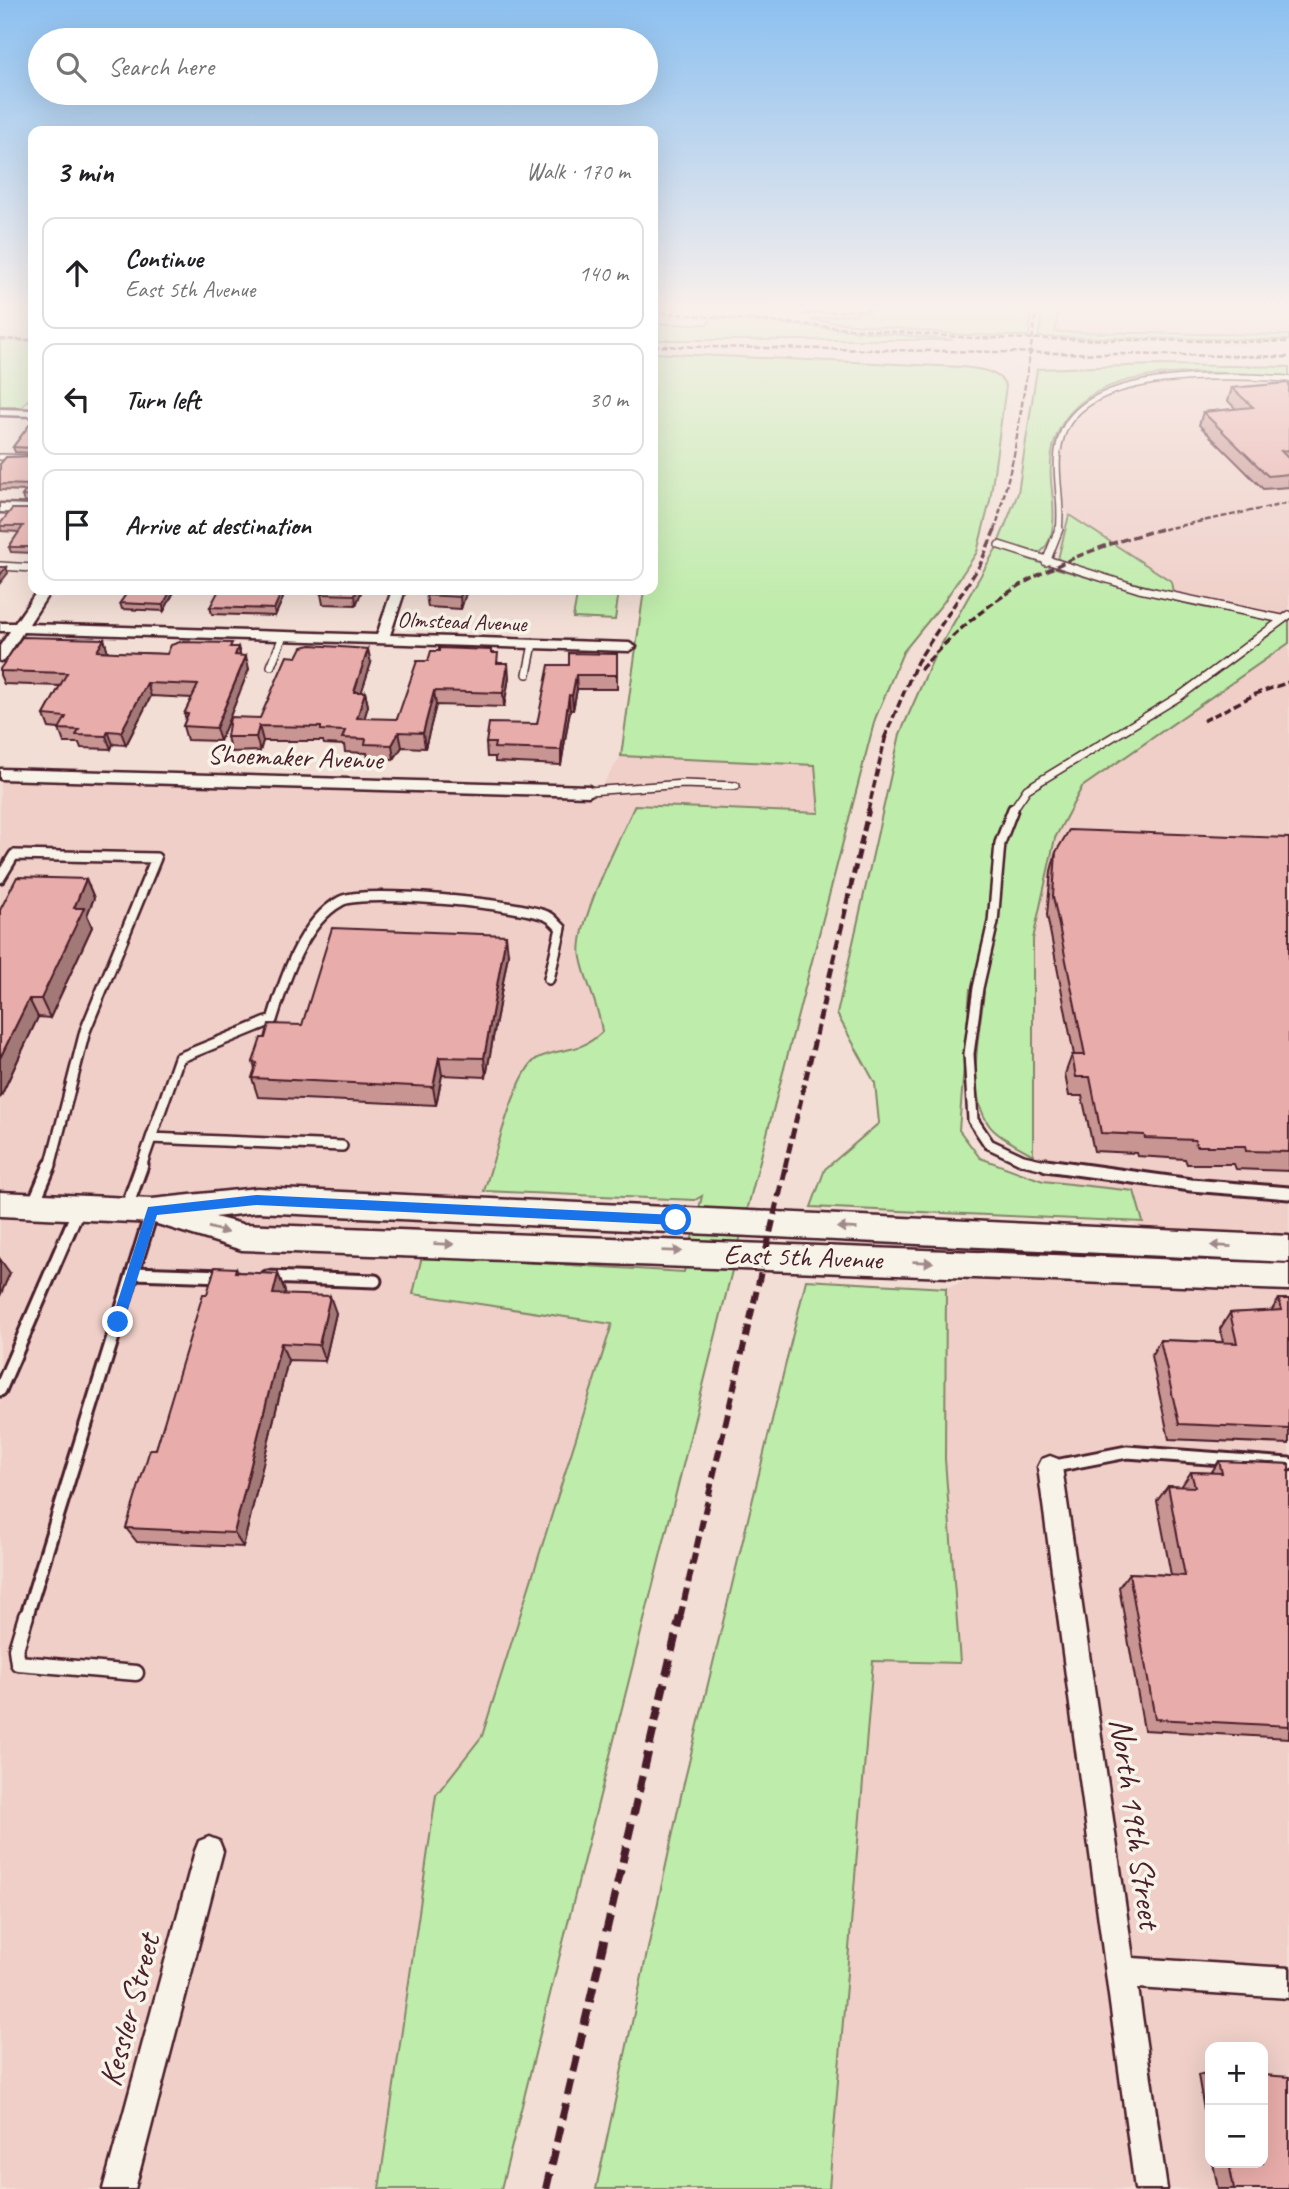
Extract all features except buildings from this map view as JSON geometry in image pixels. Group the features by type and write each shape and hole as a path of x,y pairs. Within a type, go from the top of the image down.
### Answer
{"main road":[{"name":"East 5th Avenue","path":"0,1204 139,1210 257,1200 1289,1249"},
{"name":"East 5th Avenue","path":"139,1210 242,1237 670,1251 1289,1277"}],"street":[{"path":"0,412 28,412"},
{"path":"0,508 28,509"},
{"path":"0,657 41,595"},
{"path":"382,639 397,595"},
{"name":"Olmstead Avenue","path":"0,627 629,647"},
{"name":"Shoemaker Avenue","path":"0,774 589,791"},
{"name":"North 19th Street","path":"1050,1467 1123,1972 1151,2189"},
{"name":"Kessler Street","path":"119,2189 209,1851"},
{"path":"1123,1972 1289,1983"}],"lane":[{"path":"1045,562 1058,543 1062,522 1056,459 1059,443 1078,411"},
{"path":"0,457 28,457"},
{"path":"999,545 1045,562 1202,605 1286,617"},
{"path":"0,566 28,568"},
{"path":"1286,617 1229,662 1027,789 1012,810 1000,844 993,922 969,1054 973,1120 989,1144 1023,1160 1076,1171 1191,1185 1289,1193"},
{"path":"271,666 283,636"},
{"path":"527,674 533,644"},
{"path":"589,791 684,784 736,786"},
{"path":"0,878 14,855 156,858 85,1031 49,1169 33,1205"},
{"path":"136,1673 18,1664 16,1649 133,1273 139,1210 151,1138 179,1058 272,1020 287,972 318,926 341,902 371,896 524,910 549,917 561,928 549,979"},
{"path":"151,1138 342,1146"},
{"path":"0,1390 80,1207"},
{"path":"133,1273 240,1276"},
{"path":"254,1277 375,1281"},
{"path":"1050,1467 1127,1452 1289,1464"}],"shaded area":[{"path":"1069,411 1289,411 1289,616 1264,617 1174,600 1171,581 1069,515 1052,493 1050,462 1054,436"},
{"path":"1289,643 1289,2189 829,2189 873,1661 960,1662 945,1459 946,1288 1143,1222 1134,1191 1043,1181 1033,1155 1033,939 1055,838 1082,787"},
{"path":"621,756 816,765 819,813 580,957 600,1012 602,1032 588,1046 537,1058 522,1074 463,1258 422,1256 414,1294 612,1324 482,1736 436,1795 378,2189 0,2189 0,772 579,793 603,784"}],"green space":[{"path":"658,411 1003,411 990,501 977,552 943,603 903,652 875,719 750,1199 501,2189 379,2189 436,1795 482,1736 612,1324 413,1294 422,1256 684,1272 702,1196 695,1200 484,1191 499,1140 514,1098 530,1066 547,1054 586,1044 602,1032 583,968 581,943 591,904 635,805 819,813 815,765 621,756 643,595 658,595"},
{"path":"1031,411 1071,411 1055,440 1051,481 1053,528 1047,545 1041,552 1024,551 999,541 1018,493"},
{"path":"1069,515 1171,581 1173,593 1057,563"},
{"path":"997,547 1076,574 1189,604 1222,611 1289,616 1289,643 1082,787 1055,838 1033,939 1033,1155 998,1134 989,1125 982,1111 976,1078 976,1060 984,992 970,989 959,1130 980,1158 1043,1181 1134,1191 1143,1222 811,1207 825,1169 879,1123 875,1083 837,1014 900,734 933,659"},
{"path":"577,595 618,595 615,620 573,618"},
{"path":"806,1280 946,1288 945,1459 960,1663 873,1661 829,2189 596,2189 682,1791"}],"railway":[{"path":"995,531 1014,455 1021,411"},
{"path":"1155,531 1289,503"},
{"path":"886,733 917,662 980,565 995,529"},
{"path":"920,670 973,619 1029,580 1091,551 1161,529"},
{"path":"1203,721 1258,693 1289,682"},
{"path":"868,811 886,733"},
{"path":"884,739 886,733"},
{"path":"785,1167 869,809"},
{"path":"680,1618 786,1165"},
{"path":"546,2189 680,1616"}],"route":[{"path":"118,1322 152,1211 257,1200 676,1220"}]}
